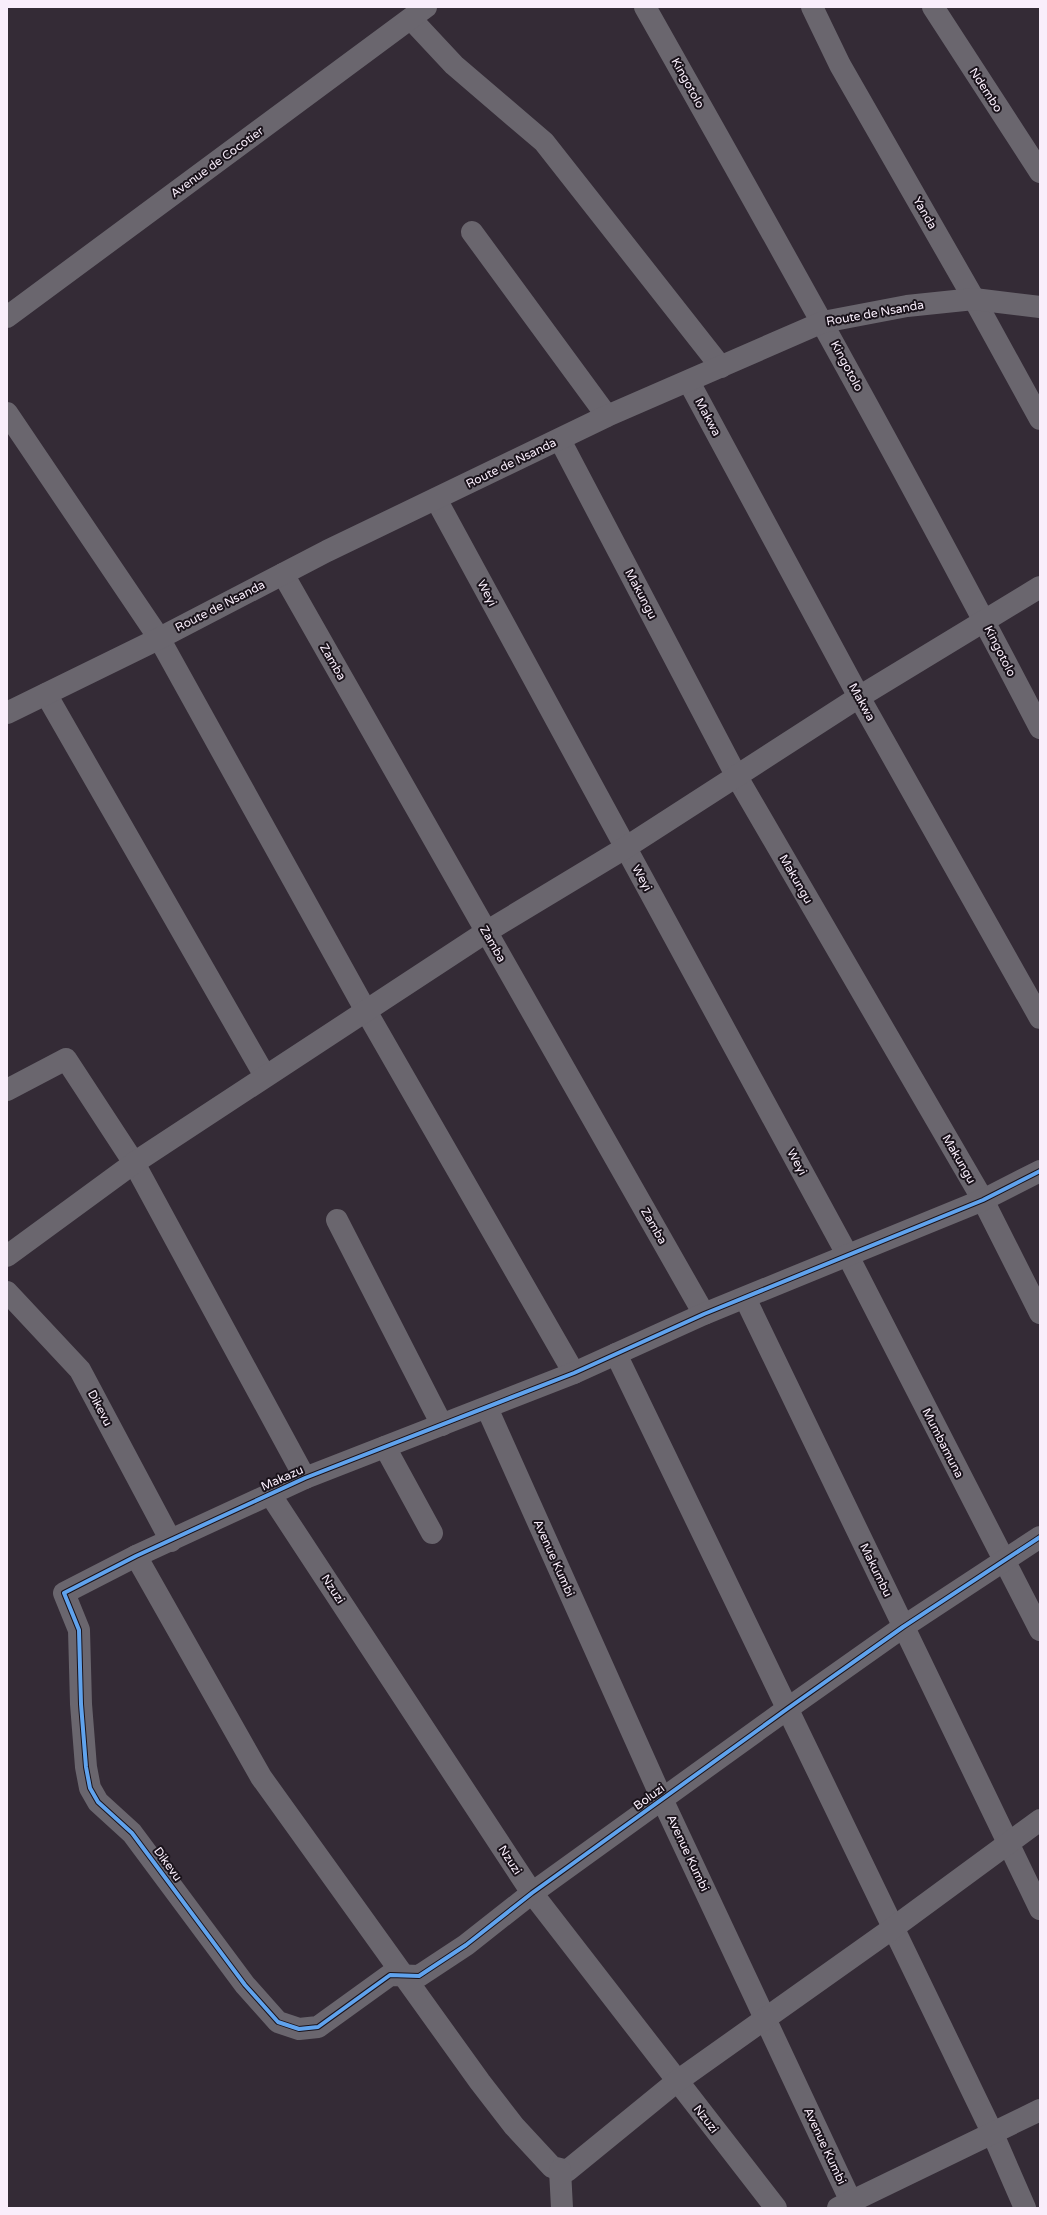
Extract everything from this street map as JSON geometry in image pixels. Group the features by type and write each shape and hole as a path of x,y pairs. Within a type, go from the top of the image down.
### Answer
{"street":[{"name":"Kingotolo","path":"645,7 823,322 1040,728"},
{"name":"Yanda","path":"812,7 840,65 974,299 1040,419"},
{"name":"Ndembo","path":"933,7 1040,172"},
{"name":"Avenue de Cocotier","path":"7,317 419,13"},
{"path":"419,13 454,65 544,142 721,367"},
{"path":"472,232 607,416"},
{"name":"Route de Nsanda","path":"7,713 159,638 283,574 607,416 689,382 823,322 907,306 974,299 1040,307"},
{"name":"Makwa","path":"689,382 859,698 1040,1018"},
{"path":"7,413 159,638 366,1011 574,1373"},
{"name":"Makungu","path":"560,440 737,777 983,1200 1040,1313"},
{"name":"Weyi","path":"436,499 848,1256"},
{"name":"Zamba","path":"283,574 704,1314"},
{"path":"7,1256 134,1163 486,932 625,848 859,698 1040,587"},
{"path":"46,694 265,1076"},
{"path":"7,1090 66,1059 134,1163 305,1478"},
{"name":"Makazu","path":"92,1579 136,1556 305,1478 574,1373 704,1314 983,1200 1040,1171"},
{"path":"337,1220 442,1425"},
{"name":"Mumbamuna","path":"848,1256 1040,1630"},
{"name":"Dikevu","path":"7,1292 80,1370 171,1541"},
{"name":"Makumbu","path":"745,1298 1040,1909"},
{"path":"616,1354 992,2132 1025,2208"},
{"name":"Avenue Kumbi","path":"487,1408 662,1799 765,2019 847,2206"},
{"path":"385,1447 432,1534"},
{"name":"Nzuzi","path":"270,1494 532,1893 676,2082 776,2208"},
{"name":"Boluzi","path":"405,1976 419,1976 466,1945 532,1893 787,1709 903,1627 1040,1537"},
{"path":"136,1556 261,1777 480,2082 514,2126 552,2168 566,2171 676,2082 893,1928 1008,1842 1040,1820"},
{"name":"Dikevu","path":"92,1579 64,1593 79,1630 86,1767 90,1788 98,1802 132,1833 245,1985 278,2022 299,2028 318,2027 390,1975 405,1976"},
{"path":"847,2206 992,2132 1040,2110"},
{"path":"560,2170 562,2208"}],"cycle path":[{"path":"1040,1171 983,1200 704,1314 574,1373 305,1478 136,1556 64,1593 79,1630 81,1704 86,1767 90,1788 98,1802 132,1833 245,1985 278,2022 299,2029 318,2027 390,1975 419,1976 466,1945 532,1893 787,1709 903,1627 1040,1537"}]}
